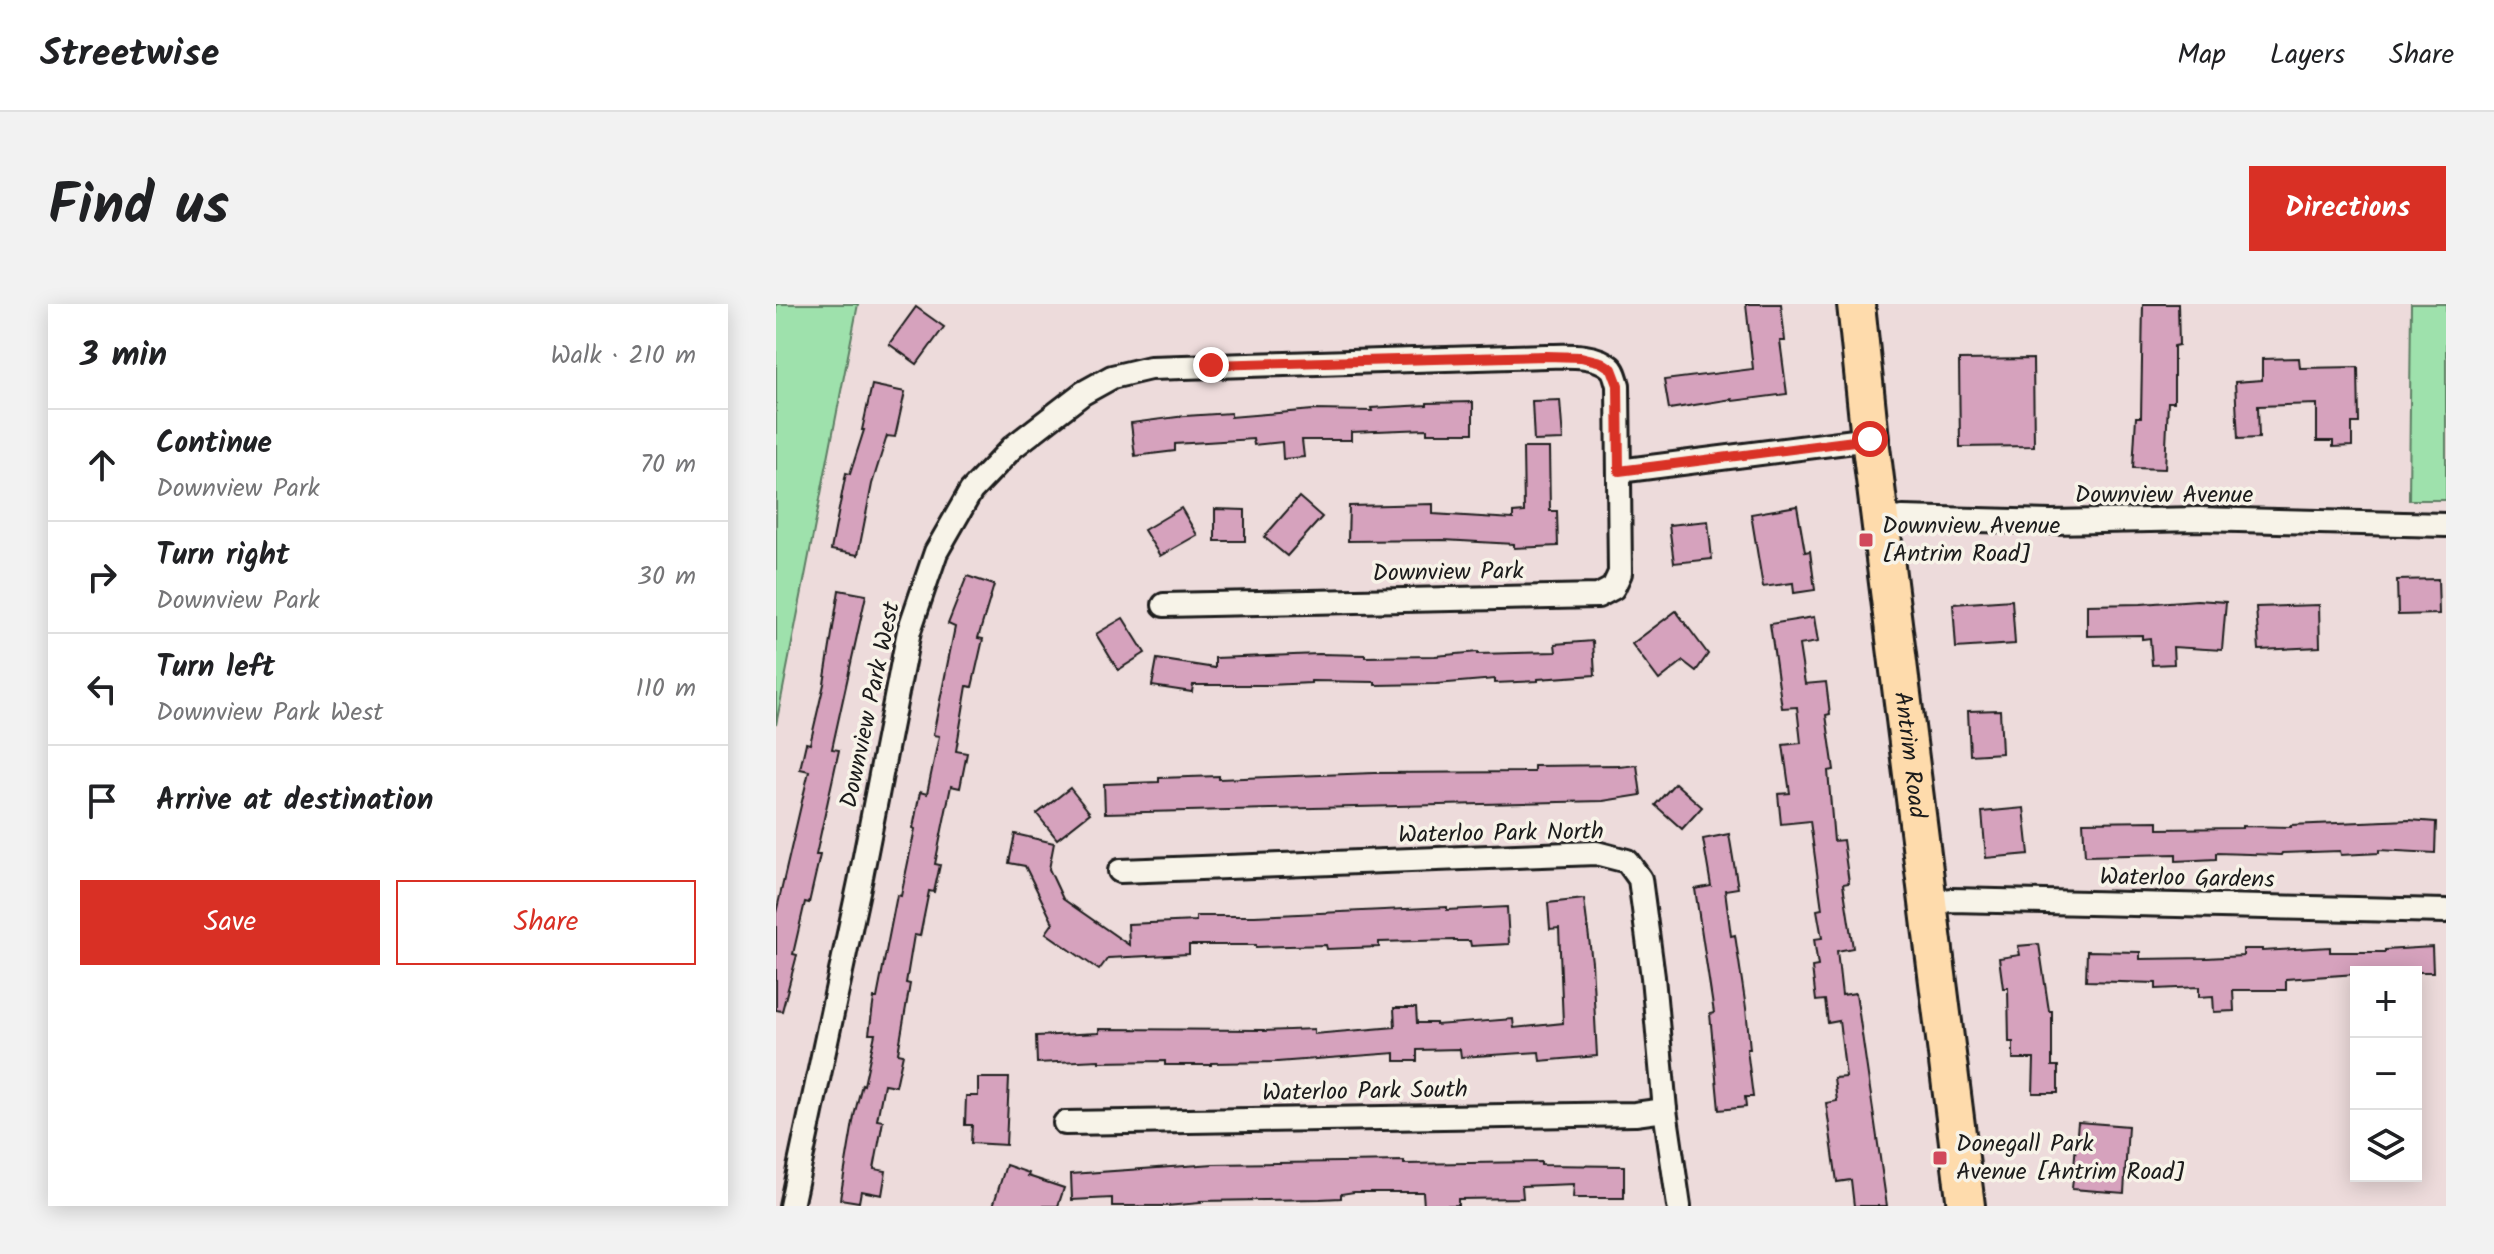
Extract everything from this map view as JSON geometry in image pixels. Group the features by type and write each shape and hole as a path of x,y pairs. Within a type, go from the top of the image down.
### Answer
{"main road":[{"name":"Antrim Road","path":"1856,304 1870,439 1966,1206"}],"street":[{"name":"Downview Park West","path":"791,1206 860,882 909,631 936,552 971,491 1013,447 1083,393 1112,377 1150,368 1581,357 1601,362 1612,369 1618,385"},
{"name":"Downview Park","path":"1164,605 1598,596 1613,588 1620,573 1618,385"},
{"path":"1619,471 1870,439"},
{"name":"Downview Avenue","path":"1881,521 1903,518 2051,522 2199,519 2446,525"},
{"name":"Waterloo Park North","path":"1120,871 1596,853 1627,861 1640,879 1665,1110 1679,1206"},
{"name":"Waterloo Gardens","path":"1928,904 1951,900 2446,911"},
{"name":"Waterloo Park South","path":"1065,1123 1635,1114 1665,1110"}],"green space":[{"path":"776,304 858,304 776,725"},
{"path":"2411,304 2446,304 2446,500 2409,500"}],"building":[{"path":"1746,304 1781,304 1785,341 1780,341 1787,394 1669,409 1664,380 1753,369"},
{"path":"2143,304 2178,304 2179,345 2174,346 2174,402 2168,402 2165,469 2133,468 2136,417 2141,417"},
{"path":"916,307 944,327 917,364 889,344"},
{"path":"2299,358 2300,368 2358,367 2359,423 2352,423 2352,446 2333,447 2333,441 2317,441 2317,404 2258,406 2259,438 2238,439 2235,382 2262,380 2262,359"},
{"path":"2033,359 2034,446 1960,447 1959,360"},
{"path":"872,385 905,392 895,437 887,436 872,484 858,555 831,550 846,473 850,474 864,430"},
{"path":"1560,400 1563,440 1534,441 1532,401"},
{"path":"1473,402 1473,433 1427,433 1427,429 1351,432 1351,440 1302,440 1304,457 1283,459 1282,442 1254,445 1253,439 1175,444 1175,451 1135,456 1131,423 1231,413 1231,417 1313,410 1372,411 1371,408"},
{"path":"1523,448 1549,448 1550,511 1557,511 1558,546 1514,548 1514,544 1443,540 1348,541 1349,506 1433,504 1433,514 1513,519 1513,513 1524,512"},
{"path":"1299,497 1322,517 1287,556 1264,537"},
{"path":"1797,506 1805,552 1810,551 1815,590 1794,593 1793,583 1763,587 1751,514"},
{"path":"1181,508 1197,535 1160,556 1144,530"},
{"path":"1215,509 1245,510 1245,541 1215,541"},
{"path":"1708,521 1712,559 1674,563 1669,525"},
{"path":"967,576 994,585 978,638 983,639 972,687 967,686 956,751 967,753 960,788 951,786 935,864 940,865 934,892 929,891 920,936 914,935 906,983 910,984 898,1053 903,1054 896,1086 884,1084 877,1120 883,1121 874,1169 886,1171 882,1195 861,1191 859,1202 840,1199 854,1116 875,1034 869,1034 874,998 877,998 897,895 901,896 920,792 927,794 939,736 933,735 955,627 948,624"},
{"path":"2438,579 2439,614 2398,615 2397,580"},
{"path":"839,590 866,595 832,749 839,750 816,855 820,855 809,903 805,902 793,954 797,955 782,1011 776,1010 776,913 809,771 800,769 806,743 810,744 824,684"},
{"path":"2012,600 2015,644 1956,648 1953,604"},
{"path":"2197,600 2226,602 2222,650 2173,647 2174,664 2152,665 2150,638 2142,639 2142,635 2087,636 2087,605"},
{"path":"2319,605 2320,647 2259,650 2256,607"},
{"path":"1676,611 1708,654 1696,671 1683,661 1659,680 1632,644"},
{"path":"1814,617 1818,642 1799,645 1805,684 1826,682 1830,714 1826,715 1834,770 1828,771 1834,841 1843,840 1849,883 1843,884 1853,948 1837,951 1842,995 1856,993 1887,1206 1854,1206 1851,1180 1837,1182 1826,1103 1837,1101 1834,1078 1846,1077 1839,1021 1828,1023 1825,1000 1816,1001 1812,967 1818,966 1814,939 1822,938 1817,910 1822,909 1810,821 1781,824 1778,794 1790,793 1783,745 1801,743 1797,707 1782,708 1770,624"},
{"path":"1123,618 1145,653 1118,670 1096,634"},
{"path":"1593,641 1595,675 1538,681 1495,683 1495,679 1375,685 1375,682 1311,681 1269,685 1193,685 1192,692 1152,686 1157,659 1215,668 1215,658 1556,652 1555,644"},
{"path":"2000,710 2002,753 1970,755 1968,711"},
{"path":"1637,765 1641,795 1603,801 1105,813 1104,784 1159,782 1159,778 1534,772 1534,766"},
{"path":"1675,783 1702,807 1682,829 1655,805"},
{"path":"1070,788 1090,813 1057,839 1037,814"},
{"path":"2024,808 2029,854 1986,858 1982,812"},
{"path":"2409,820 2436,822 2435,853 2379,850 2379,853 2341,855 2340,851 2281,855 2216,853 2216,859 2176,861 2176,854 2085,856 2083,822 2158,821 2158,829 2291,827"},
{"path":"1015,834 1054,843 1049,869 1063,899 1129,945 1128,924 1196,921 1196,916 1447,907 1447,910 1507,907 1509,944 1471,946 1470,941 1454,940 1379,942 1379,947 1327,949 1326,945 1189,945 1189,954 1108,958 1099,970 1046,933 1053,923 1025,866 1009,863"},
{"path":"1729,834 1738,888 1725,890 1746,1008 1753,1097 1745,1097 1746,1107 1719,1110 1710,1014 1714,1013 1695,889 1711,886 1703,839"},
{"path":"1584,899 1592,962 1597,1056 1540,1061 1539,1052 1461,1057 1460,1049 1417,1050 1417,1061 1395,1061 1395,1053 1211,1065 1099,1060 1037,1063 1036,1036 1099,1033 1099,1029 1314,1029 1314,1034 1395,1027 1394,1008 1416,1008 1417,1023 1436,1025 1513,1019 1514,1028 1563,1023 1559,928 1550,929 1548,903"},
{"path":"2039,944 2049,1011 2052,1011 2052,1066 2058,1066 2058,1093 2033,1093 2034,1059 2013,1059 2013,1042 2009,1042 2008,988 2003,988 1999,958 2020,955 2018,946"},
{"path":"2330,947 2330,952 2385,952 2432,947 2433,972 2422,972 2422,966 2350,966 2350,974 2286,979 2286,990 2233,990 2234,1011 2214,1012 2213,996 2199,997 2199,987 2156,989 2156,983 2086,981 2087,951 2140,952 2140,959 2243,956 2243,949 2262,951"},
{"path":"978,1078 1009,1078 1006,1145 971,1143 972,1125 965,1125 966,1096 978,1096"},
{"path":"2078,1122 2128,1126 2124,1193 2072,1189"},
{"path":"1404,1161 1404,1164 1541,1162 1541,1165 1624,1166 1624,1198 1573,1198 1574,1184 1522,1186 1523,1198 1458,1199 1458,1205 1431,1206 1424,1206 1423,1192 1354,1192 1341,1194 1341,1198 1200,1201 1166,1206 1112,1206 1112,1198 1072,1200 1071,1174 1214,1164"},
{"path":"1006,1165 1064,1188 1058,1206 993,1206"}],"place":[{"name":"Downview Avenue [Antrim Road]","path":"1866,540"},
{"name":"Donegall Park Avenue [Antrim Road]","path":"1940,1158"}],"route":[{"path":"1211,365 1546,356 1581,357 1601,362 1612,369 1618,385 1619,471 1870,439"}]}
